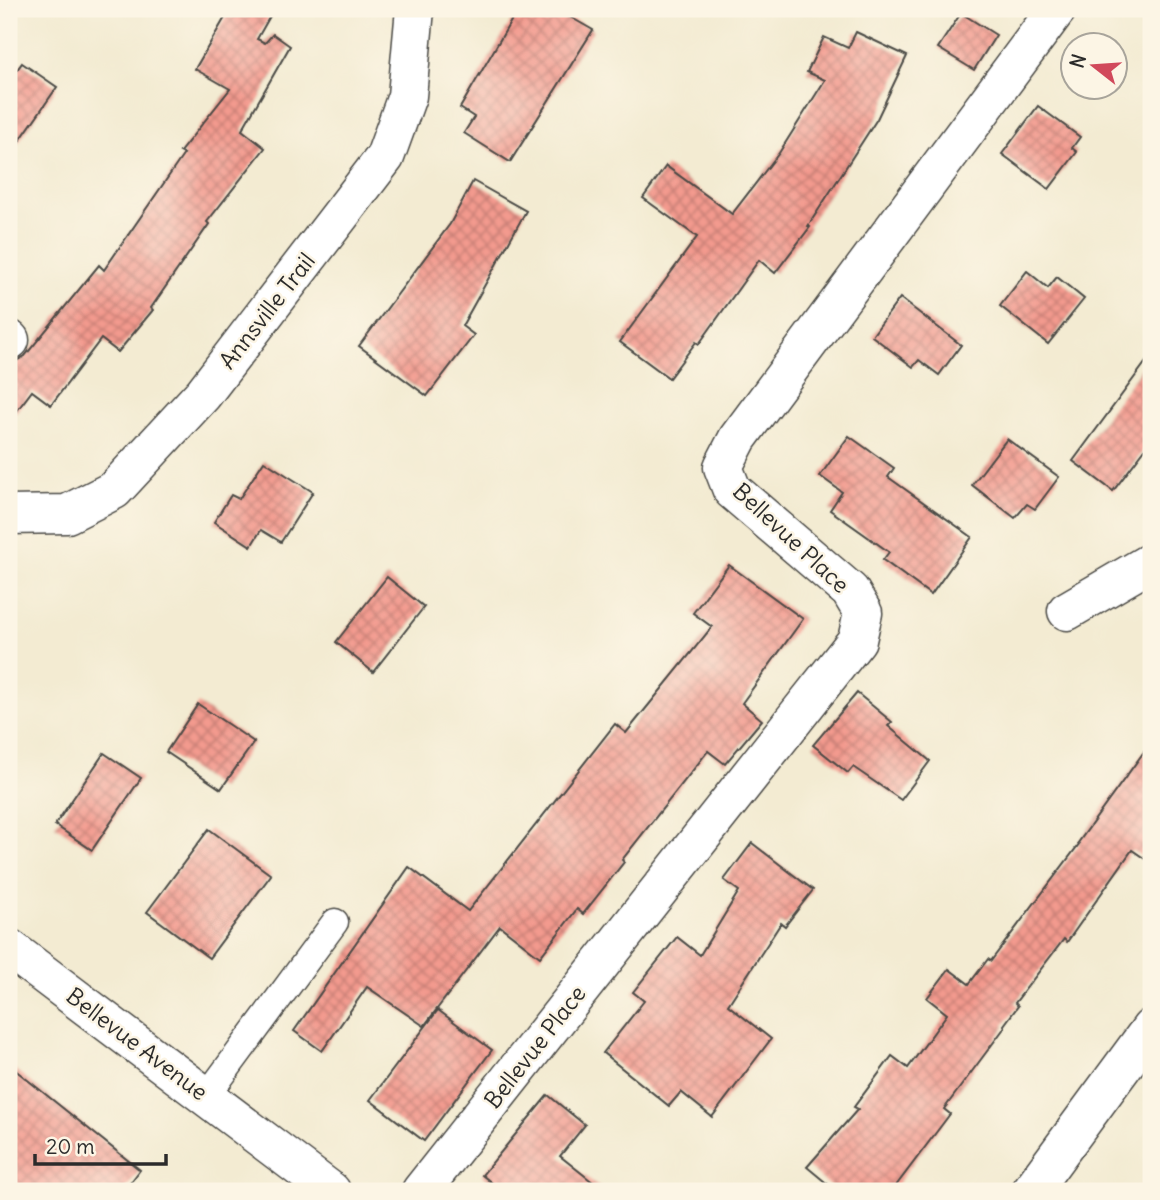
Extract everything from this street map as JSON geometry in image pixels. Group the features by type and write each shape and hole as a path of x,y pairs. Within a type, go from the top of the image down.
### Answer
{"street":[{"name":"Annsville Trail","path":"9,516 67,514 114,490 203,394 385,157 407,96 415,9"},
{"name":"Bellevue Place","path":"421,1191 857,640 863,613 850,591 732,490 723,467 738,438 1057,9"},
{"path":"1067,611 1151,562"},
{"name":"Bellevue Avenue","path":"14,963 206,1097 331,1191"},
{"path":"1031,1191 1145,1050"}],"lane":[{"path":"206,1097 335,922"}],"building":[{"path":"230,9 274,9 257,39 265,43 273,34 290,46 242,130 265,148 207,222 209,224 151,308 153,310 118,352 101,339 51,405 32,391 9,421 9,361 25,356 99,265 104,270 184,154 180,152 230,89 195,69"},
{"path":"518,9 556,9 593,30 510,162 464,133 474,117 460,108"},
{"path":"961,13 996,35 974,70 938,48"},
{"path":"856,32 907,56 877,119 808,226 810,227 775,273 759,260 699,344 696,342 669,378 620,342 697,237 643,198 666,166 732,214 779,153 825,80 807,72 824,37 848,48"},
{"path":"22,63 57,87 9,156 9,81"},
{"path":"1038,106 1080,137 1072,148 1077,152 1049,189 1002,154"},
{"path":"473,181 526,211 462,326 474,335 427,396 359,346 450,224"},
{"path":"1027,271 1048,288 1057,277 1084,299 1048,344 1000,306"},
{"path":"900,298 961,345 939,375 919,360 913,367 872,336"},
{"path":"1151,355 1151,441 1113,491 1073,461"},
{"path":"849,436 894,468 888,477 972,537 931,595 883,560 889,552 830,510 842,492 820,476"},
{"path":"1007,439 1059,477 1035,509 1027,504 1015,518 972,485"},
{"path":"264,461 313,492 281,542 261,530 251,546 214,522 231,495 239,499"},
{"path":"729,565 803,619 742,703 762,720 725,764 708,751 583,914 577,909 540,957 500,926 424,1026 367,987 322,1051 294,1031 409,867 468,911 615,724 626,733 712,627 693,613"},
{"path":"387,577 424,607 373,672 336,642"},
{"path":"857,693 892,722 888,726 930,761 901,800 853,767 848,773 813,745"},
{"path":"198,704 254,742 221,789 166,752"},
{"path":"1151,742 1151,863 1132,850 1067,942 1064,939 1015,1003 1018,1006 1005,1027 944,1109 950,1114 892,1191 836,1191 807,1167 858,1109 854,1107 892,1056 908,1068 947,1014 927,998 949,969 969,984 988,959 991,961"},
{"path":"104,753 141,778 92,850 55,825"},
{"path":"209,829 271,875 209,958 147,912"},
{"path":"752,843 813,890 785,926 781,923 728,1005 771,1039 712,1117 681,1092 669,1106 603,1053 644,1001 633,992 677,937 700,955 739,891 724,880"},
{"path":"438,1010 492,1050 424,1141 370,1100"},
{"path":"9,1065 140,1170 124,1191 24,1191 9,1178"},
{"path":"548,1095 585,1125 560,1156 604,1191 502,1191 482,1175"}]}
